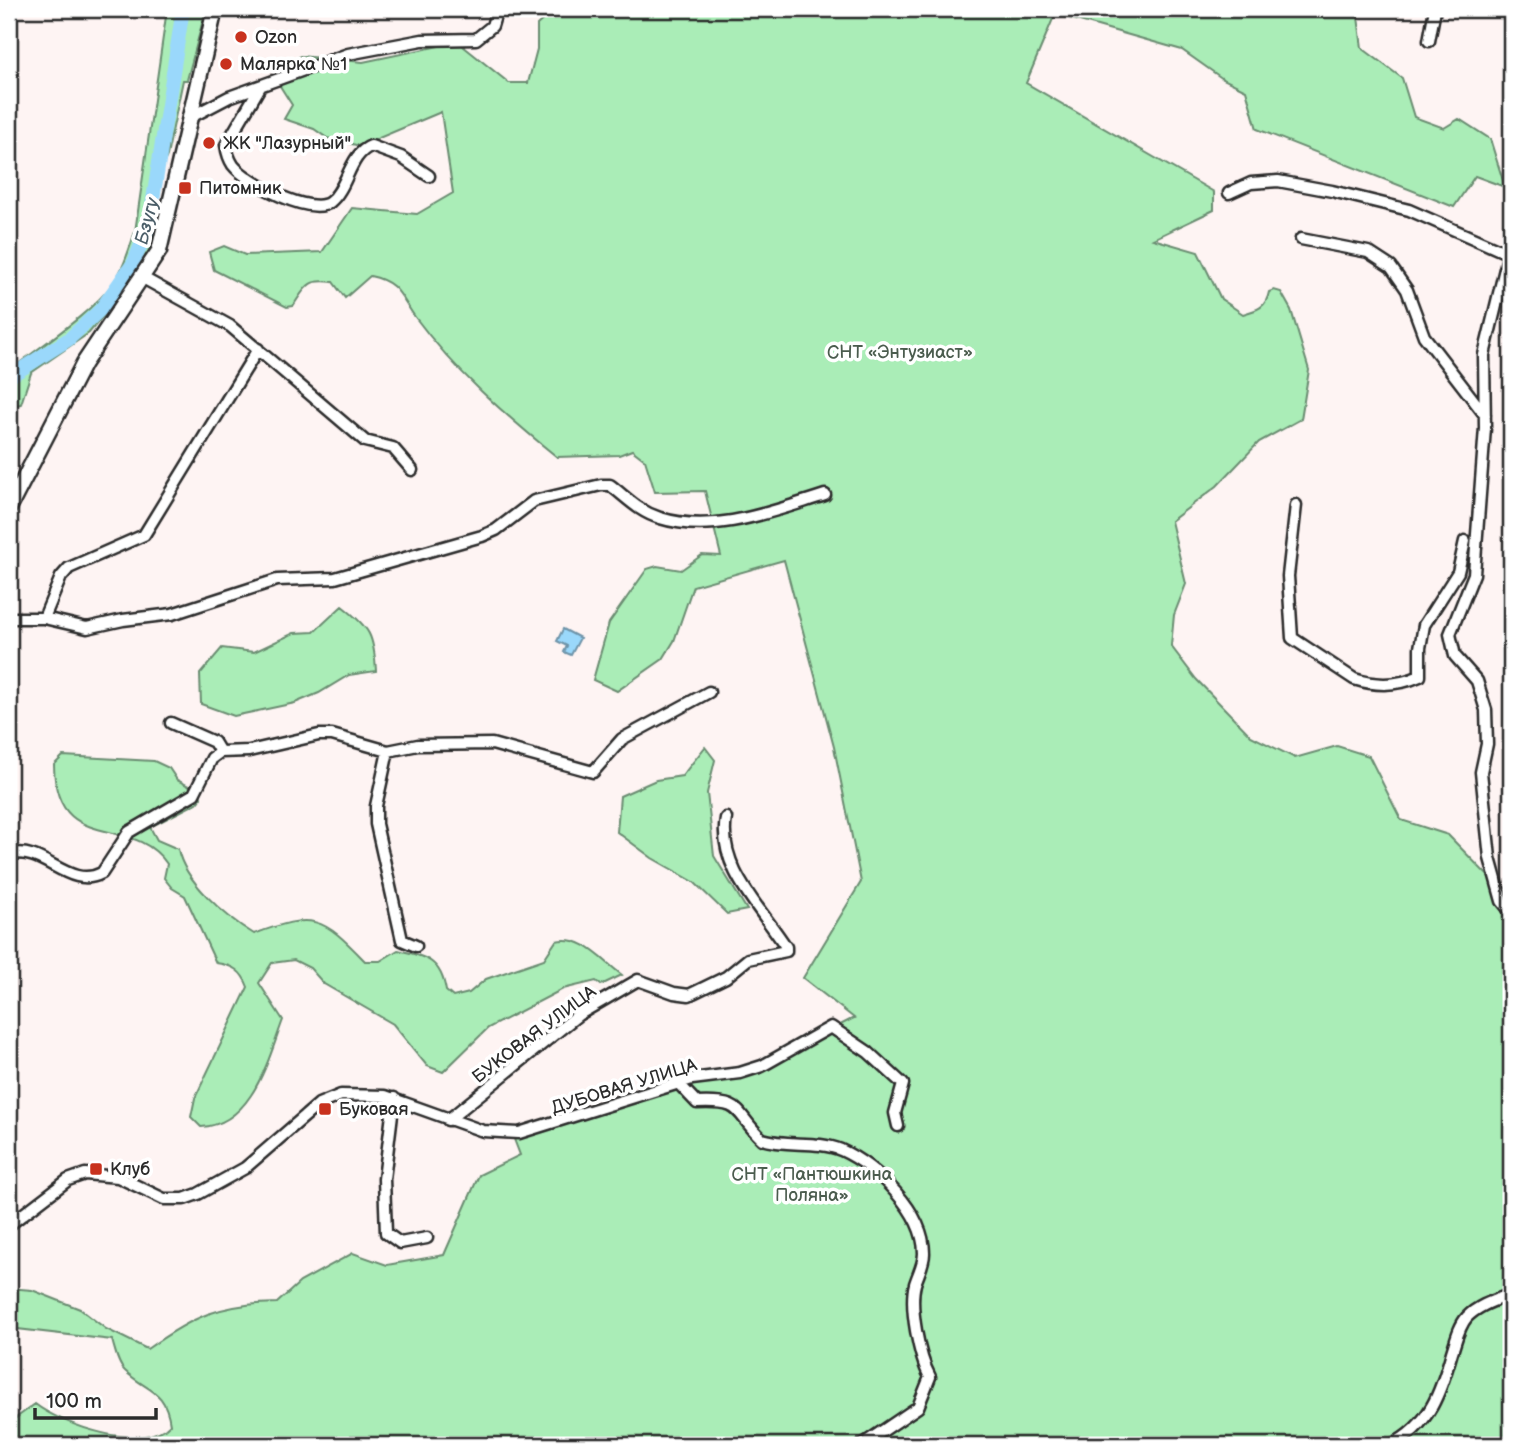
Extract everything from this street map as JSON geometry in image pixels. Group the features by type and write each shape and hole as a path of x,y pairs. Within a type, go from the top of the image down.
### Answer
{"street":[{"path":"9,508 84,363 113,316 143,278 166,234 188,119 215,9"},
{"path":"188,119 229,97 312,65 372,48 422,40 476,40 492,26 497,9"},
{"path":"1429,41 1435,9"},
{"path":"260,87 226,145 235,167 264,186 301,204 320,207 335,195 361,152 371,146 401,157 429,176"},
{"path":"1229,193 1251,183 1278,181 1332,191 1409,210 1510,249 1484,355 1485,415 1474,574 1450,634 1455,656 1477,681 1486,710 1487,744 1481,772 1490,858 1502,901 1511,912"},
{"path":"1301,239 1368,252 1391,267 1407,290 1431,347 1485,415"},
{"path":"143,278 220,319 365,441 393,447 412,470"},
{"path":"44,618 61,578 69,568 144,535 258,349"},
{"path":"9,618 44,618 87,628 122,620 172,614 289,577 335,578 482,536 496,530 534,501 601,485 610,485 630,503 659,518 697,525 753,516 825,495"},
{"path":"1296,505 1288,576 1292,638 1354,679 1366,683 1382,686 1420,676 1420,648 1424,625 1458,572 1465,541"},
{"path":"9,855 32,854 71,874 96,876 102,873 129,832 194,794 212,758 220,752 249,751 319,735 332,735 388,751 418,745 492,744 593,772 622,738 709,692"},
{"path":"171,723 214,742 220,752"},
{"path":"388,751 376,806 376,824 402,940 416,946"},
{"name":"БУКОВАЯ УЛИЦА","path":"448,1120 578,1015 638,980 674,993 690,995 726,977 748,959 786,951 786,947 727,857 723,836 726,818"},
{"name":"ДУБОВАЯ УЛИЦА","path":"448,1120 483,1131 519,1132 699,1078 740,1073 762,1066 831,1027 868,1052 903,1084 895,1113 898,1126"},
{"path":"680,1085 697,1103 717,1102 734,1106 762,1139 826,1146 863,1161 886,1180 918,1224 924,1257 915,1285 914,1311 924,1367 930,1377 918,1408 862,1445"},
{"path":"9,1225 68,1180 85,1174 118,1177 164,1199 184,1199 245,1168 327,1100 353,1094 394,1098 448,1120"},
{"path":"394,1098 384,1179 386,1233 400,1243 428,1238"},
{"path":"1391,1445 1409,1436 1436,1403 1464,1322 1476,1310 1511,1294"}],"green space":[{"path":"167,9 206,9 187,80 183,80 167,156 154,185 152,245 127,287 89,333 31,373 21,404 11,406 9,371 92,306 113,283 126,258 135,232"},
{"path":"555,9 1357,9 1362,48 1402,78 1414,117 1444,128 1459,119 1490,139 1505,187 1475,176 1454,207 1257,129 1246,90 1223,79 1182,50 1055,14 1026,83 1214,192 1214,210 1153,239 1198,252 1221,299 1243,314 1260,308 1266,302 1269,292 1281,292 1291,310 1309,370 1301,419 1259,442 1217,486 1171,521 1186,584 1174,615 1171,646 1196,679 1251,736 1295,758 1337,746 1369,756 1401,820 1448,835 1498,886 1511,912 1511,1445 24,1445 9,1430 9,1423 35,1404 83,1427 123,1436 158,1433 170,1424 164,1403 123,1368 112,1340 9,1328 9,1288 32,1290 80,1309 106,1329 147,1349 179,1328 208,1314 239,1306 277,1303 300,1282 353,1253 387,1265 444,1255 479,1175 520,1155 512,1134 697,1076 740,1076 854,1018 803,978 861,882 834,747 784,560 693,586 674,641 663,659 617,691 593,680 609,623 647,569 657,566 681,570 702,555 721,556 705,491 655,492 645,460 632,450 619,455 557,457 464,374 430,337 398,291 387,282 370,276 345,298 333,282 313,283 305,288 293,306 287,307 214,270 209,252 224,246 245,255 322,252 352,208 417,214 453,193 441,112 360,146 327,138 314,129 284,119 292,105 280,86 281,72 300,56 363,62 458,42 509,83 528,83 537,49 537,25"},
{"path":"342,606 359,620 369,633 376,671 349,675 319,693 295,703 234,716 201,704 200,674 222,648 254,652 294,633 314,632"},
{"path":"705,747 715,760 707,793 714,856 747,910 727,914 694,882 652,858 617,832 620,796 656,780 682,776"},
{"path":"63,756 154,761 169,768 177,780 200,792 201,798 197,803 150,827 157,840 178,849 188,873 208,897 254,934 290,923 316,922 338,935 365,961 380,961 398,950 425,958 436,966 446,991 453,997 469,993 486,979 544,959 556,941 566,940 583,945 622,975 601,985 596,981 563,989 488,1028 443,1072 427,1066 393,1024 324,984 310,968 294,960 272,963 259,983 283,1020 264,1071 256,1088 233,1115 219,1123 201,1127 191,1117 195,1098 248,987 236,970 216,963 185,896 172,888 164,878 167,864 152,849 135,839 81,823 67,812 58,793 54,765"}],"water":[{"path":"563,629 580,638 571,655 564,652 567,646 557,641"}],"waterway":[{"name":"Бзугу","path":"9,377 69,339 101,309 134,262 149,225 183,9"}],"place":[{"name":"Ozon","path":"241,37"},
{"name":"Малярка №1","path":"226,64"},
{"name":"ЖК \"Лазурный\"","path":"209,143"},
{"name":"Питомник","path":"185,188"},
{"name":"Буковая","path":"325,1109"},
{"name":"Клуб","path":"96,1169"}],"park label":[{"name":"СНТ «Энтузиаст»","path":"900,352"},
{"name":"СНТ «Пантюшкина Поляна»","path":"812,1184"}]}
